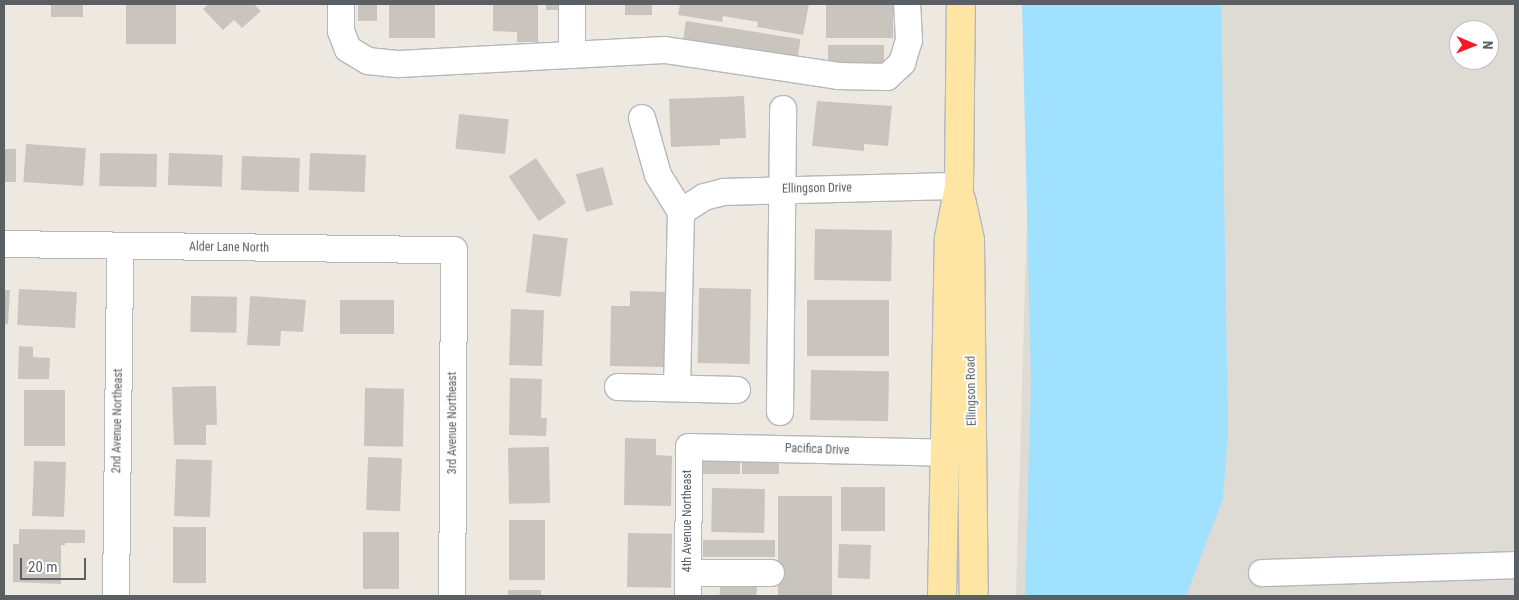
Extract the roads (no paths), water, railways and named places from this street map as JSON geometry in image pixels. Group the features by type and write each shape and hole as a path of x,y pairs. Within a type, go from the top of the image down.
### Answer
{"main road":[{"name":"Ellingson Road","path":"942,596 949,238 959,186 961,4"},
{"name":"Ellingson Road","path":"959,186 970,240 974,596"}],"street":[{"path":"341,4 341,31 348,49 368,61 399,64 665,50 838,76 887,77 902,63 909,40 908,4"},
{"path":"572,4 572,55"},
{"path":"780,412 783,109"},
{"path":"642,118 658,175 681,212 677,388"},
{"name":"Ellingson Drive","path":"681,212 704,197 724,192 959,186"},
{"name":"Alder Lane North","path":"4,244 454,250"},
{"name":"2nd Avenue Northeast","path":"116,596 120,246"},
{"name":"3rd Avenue Northeast","path":"452,596 454,250"},
{"path":"618,387 737,390"},
{"name":"Pacifica Drive","path":"689,447 945,453"},
{"name":"4th Avenue Northeast","path":"688,584 689,447"},
{"path":"1262,573 1515,565"},
{"path":"688,584 772,574"}],"water":[{"path":"1022,4 1221,4 1228,432 1223,499 1186,596 1025,596 1031,380"}]}
